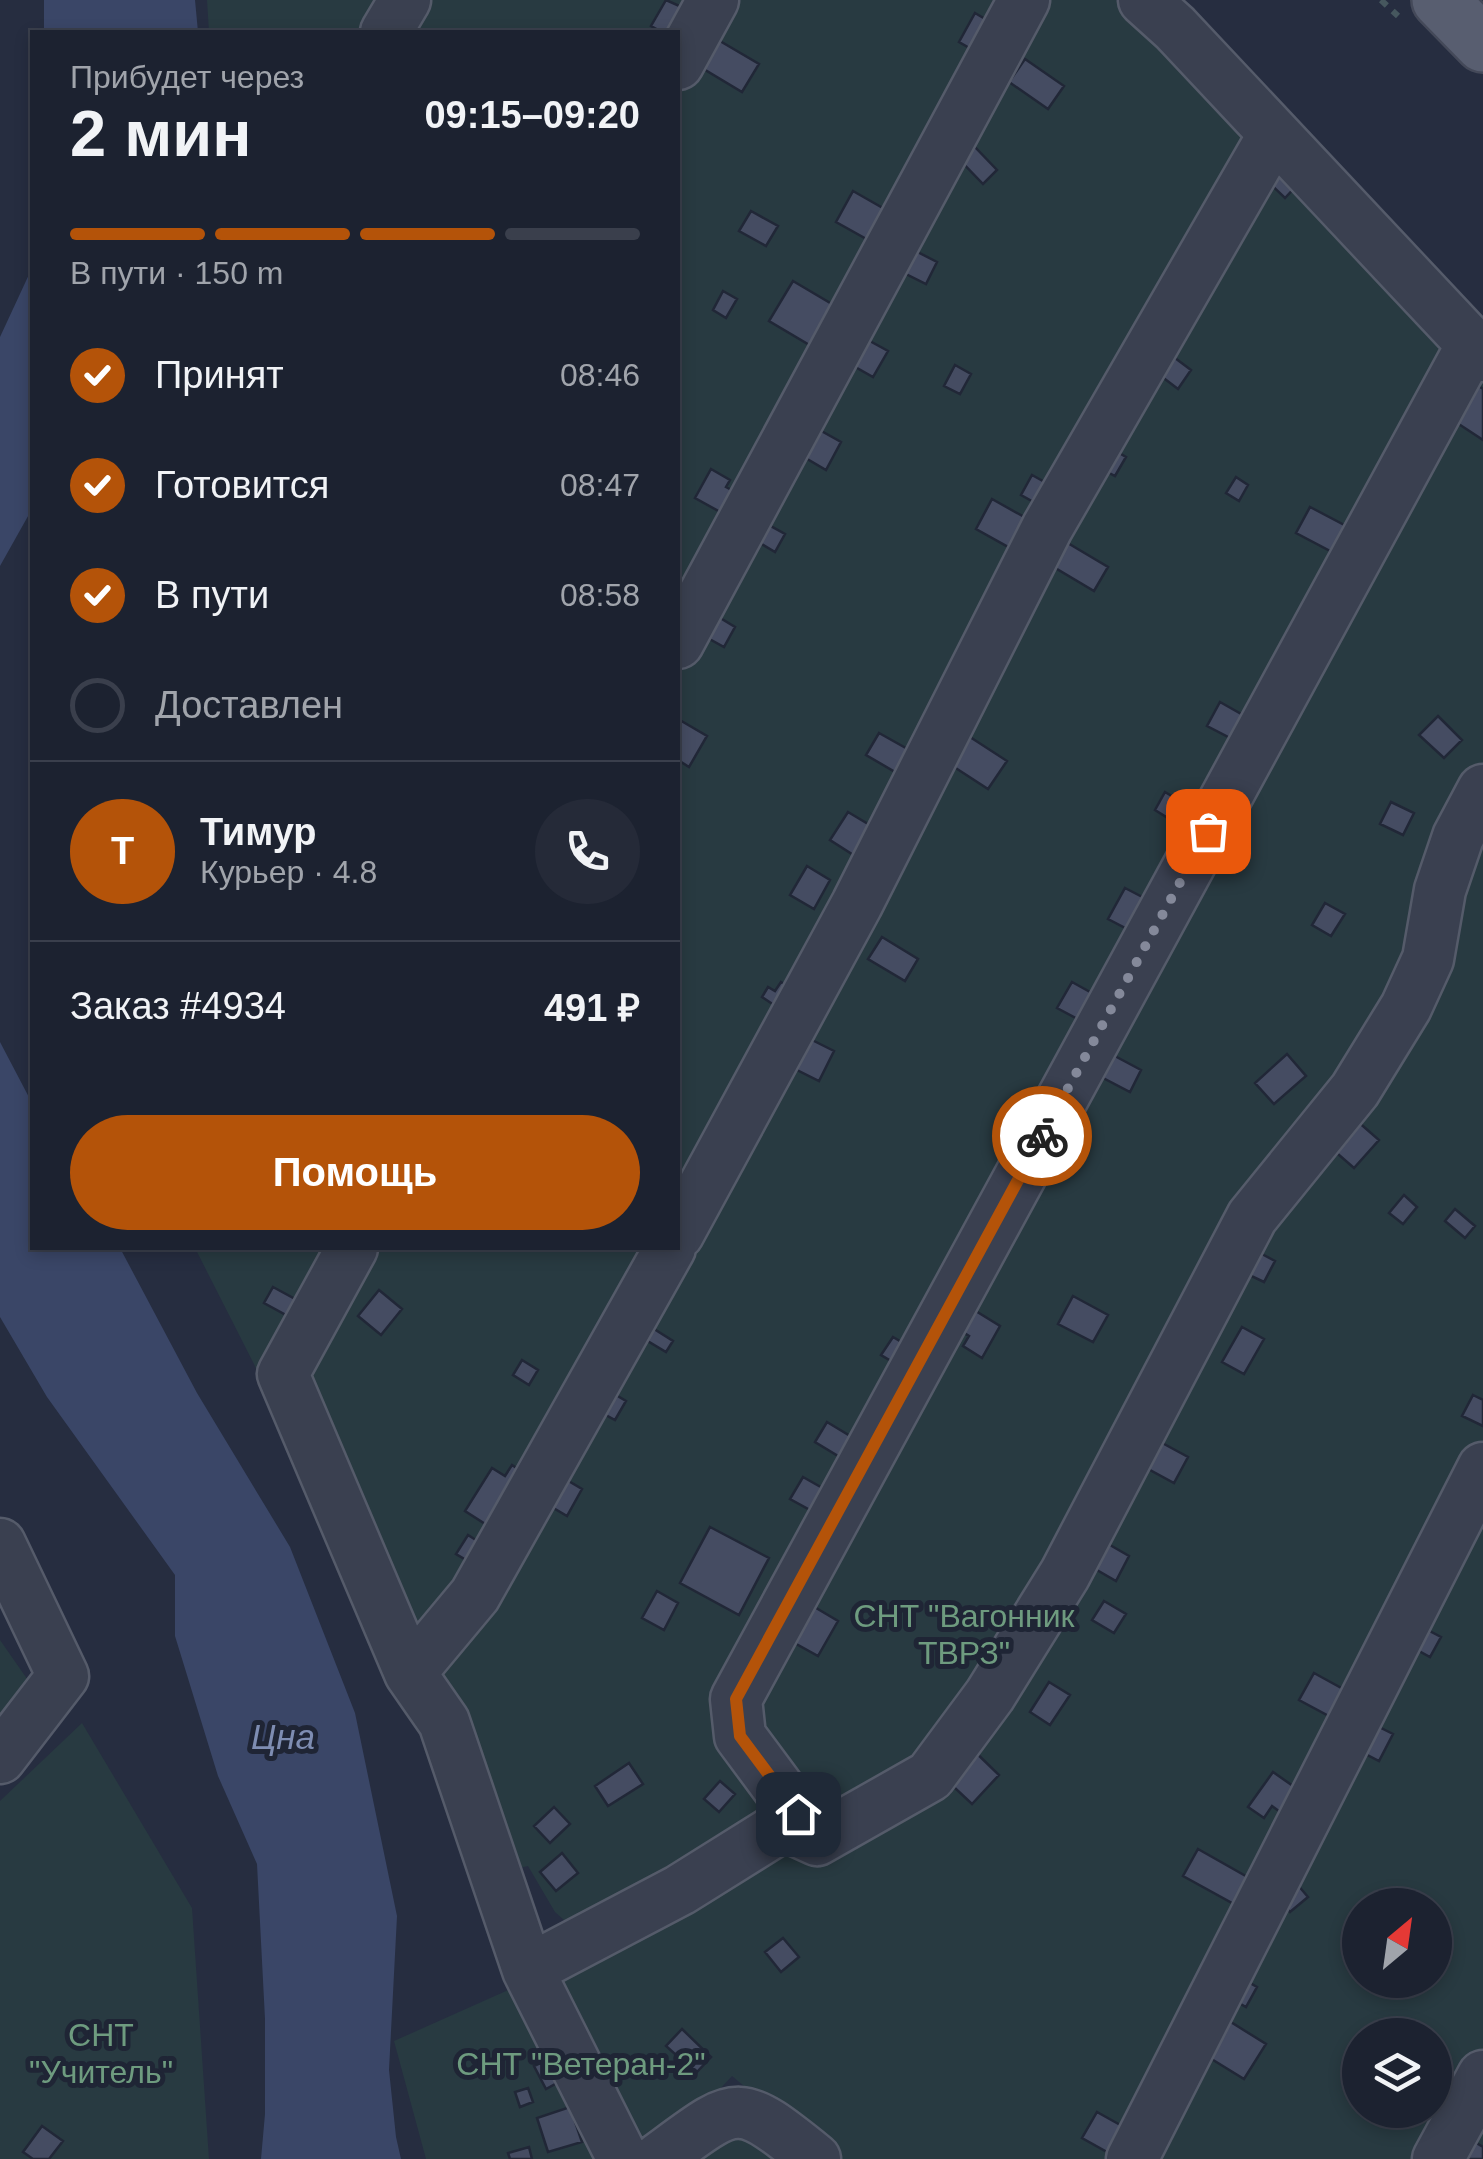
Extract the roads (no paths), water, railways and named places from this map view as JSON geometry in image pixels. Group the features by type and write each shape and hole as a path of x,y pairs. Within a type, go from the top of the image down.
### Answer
{"main road":[{"path":"1440,0 1483,44"}],"street":[{"path":"387,30 405,0"},
{"path":"680,60 713,0"},
{"path":"680,639 1024,0"},
{"path":"818,1840 740,1736 736,1699 1478,351 1175,28 1144,0"},
{"path":"680,1230 857,904 1047,528 1274,134"},
{"path":"818,1840 930,1776 990,1695 1065,1574 1252,1217 1355,1090 1406,1007 1428,959 1440,890 1458,837 1483,790"},
{"path":"351,1250 283,1374 410,1674 444,1722 528,1970 623,2159"},
{"path":"410,1674 475,1595 669,1250"},
{"path":"1132,2159 1483,1468"},
{"path":"0,1544 63,1676 0,1758"},
{"path":"528,1970 680,1890 784,1825 818,1840"},
{"path":"1438,2159 1483,2076"},
{"path":"658,2159 712,2119 741,2112 767,2120 815,2159"}],"water":[{"path":"44,0 195,0 198,30 44,30"},
{"path":"30,272 30,513 0,566 0,337"},
{"name":"Цна","path":"0,1042 30,1099 30,1250 121,1250 197,1393 290,1547 355,1713 397,1916 389,2070 401,2159 261,2159 265,2019 257,1864 218,1776 175,1636 175,1575 47,1397 0,1317"}],"park label":[{"name":"СНТ \"Вагонник ТВРЗ\"","path":"964,1634"},
{"name":"СНТ \"Учитель\"","path":"101,2054"},
{"name":"СНТ \"Ветеран-2\"","path":"581,2064"}]}
